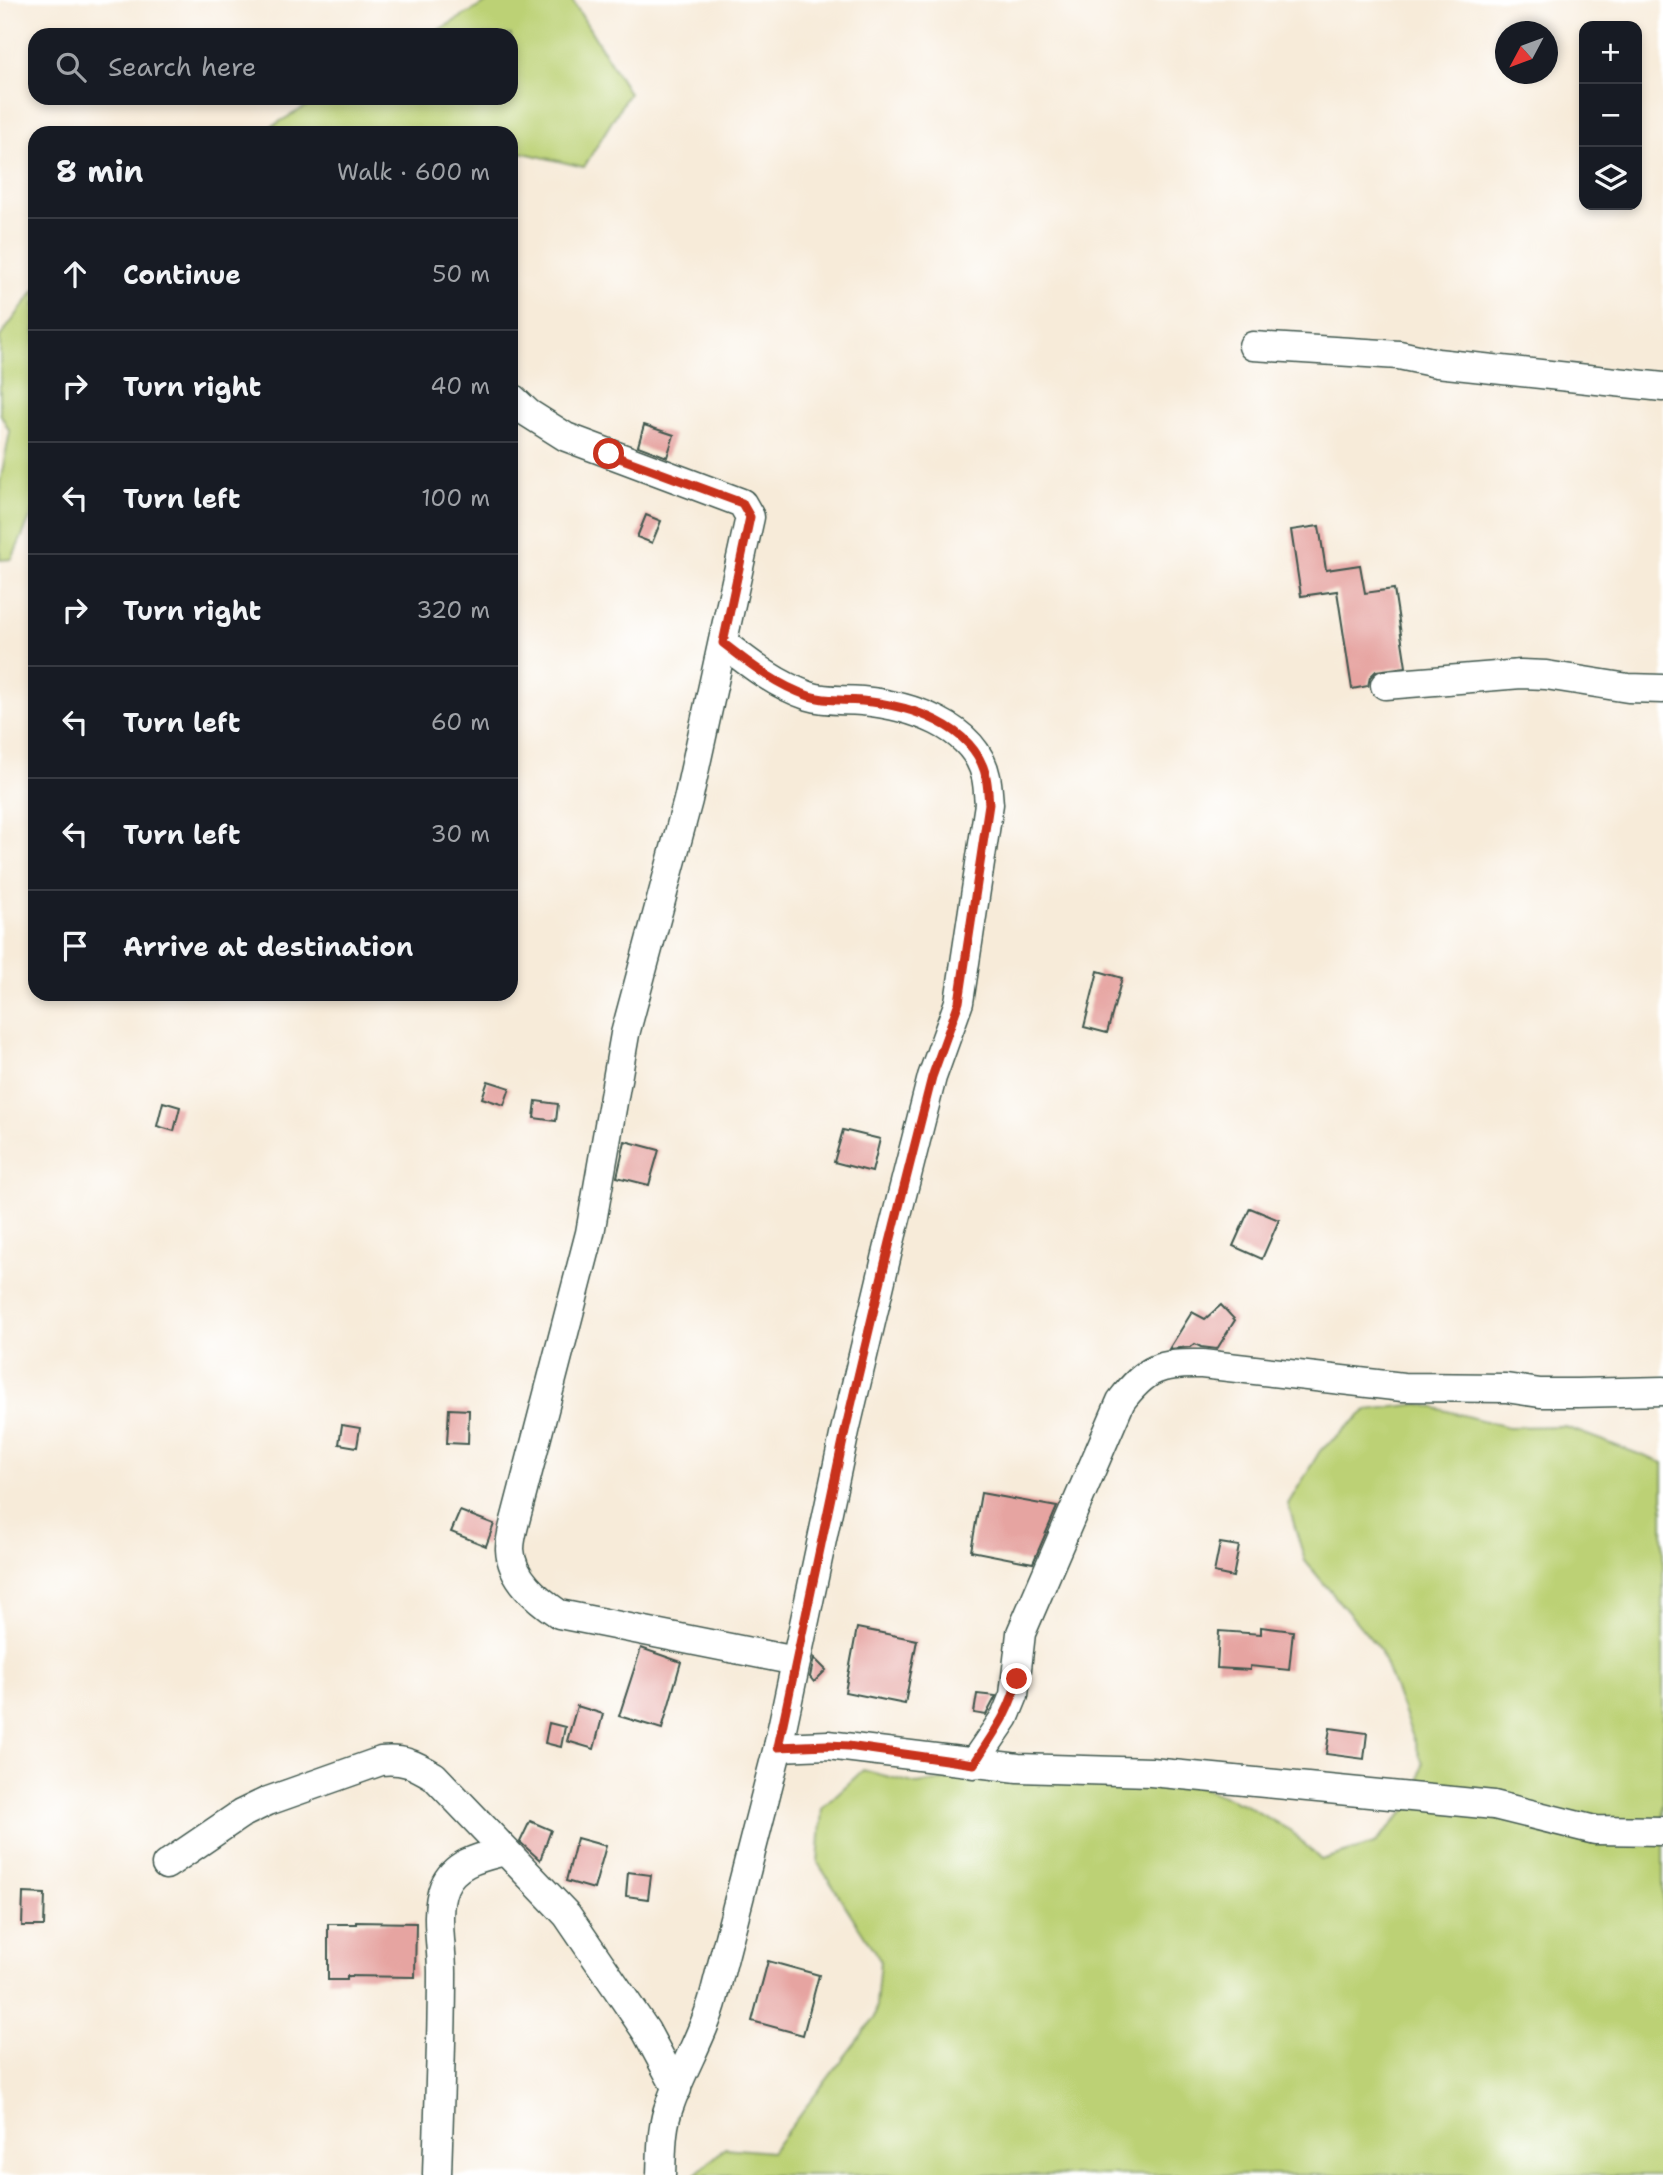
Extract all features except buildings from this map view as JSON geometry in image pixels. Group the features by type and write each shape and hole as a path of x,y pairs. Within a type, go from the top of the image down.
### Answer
{"street":[{"path":"1254,346 1399,355 1437,363 1663,387"},
{"path":"518,404 566,437 742,503 750,517 688,800 625,1034 590,1233 510,1549 517,1573 535,1597 559,1614 796,1661"},
{"path":"661,2175 662,2134 669,2104 708,2019 778,1747 845,1431 890,1242 932,1077 959,1002 989,804 986,776 979,759 960,736 939,721 904,707 860,700 831,701 787,688 723,643"},
{"path":"1385,685 1521,674 1663,690"},
{"path":"974,1764 1005,1717 1014,1695 1021,1633 1121,1401 1135,1383 1152,1370 1173,1363 1202,1364 1403,1387 1506,1388 1552,1393 1663,1391"},
{"path":"778,1747 848,1746 1018,1768 1151,1772 1272,1786 1494,1805 1595,1830 1663,1831"},
{"path":"166,1865 241,1814 268,1801 381,1761 400,1760 417,1766 434,1776 567,1914 646,2031 677,2089"},
{"path":"437,2175 442,1970 440,1908 443,1888 454,1871 474,1860 505,1851"}],"green space":[{"path":"491,0 572,0 629,93 584,167 518,152 518,126 272,126 309,105 518,105 518,28 442,28"},
{"path":"28,299 28,523 12,559 0,560 0,482 10,432 0,413 0,337"},
{"path":"1420,1404 1508,1427 1563,1426 1663,1463 1663,2175 695,2175 725,2148 771,2152 875,2017 880,1960 818,1863 822,1808 863,1770 917,1784 1018,1768 1190,1783 1243,1804 1291,1831 1321,1860 1374,1844 1416,1799 1423,1764 1380,1650 1305,1561 1288,1504 1320,1451 1367,1410"}],"route":[{"path":"609,454 742,503 748,509 750,517 723,643 787,688 831,701 860,700 904,707 939,721 960,736 979,759 986,776 989,804 959,1002 932,1077 890,1242 845,1431 778,1747 848,1746 974,1764 1005,1717 1017,1679"}]}
